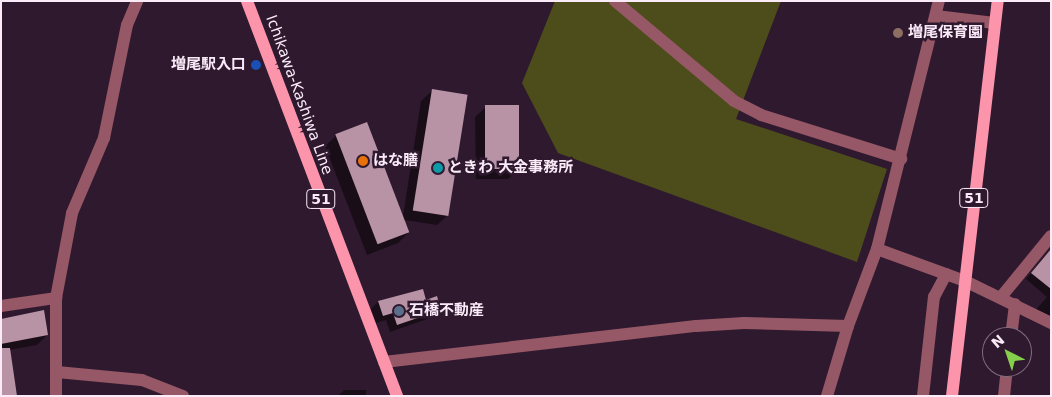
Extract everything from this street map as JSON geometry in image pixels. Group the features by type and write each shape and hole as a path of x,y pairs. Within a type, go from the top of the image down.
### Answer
{"main road":[{"name":"Ichikawa-Kashiwa Line","path":"247,1 396,396"},
{"name":"51","path":"952,396 998,1"}],"street":[{"path":"56,396 56,298 72,213 104,138 128,25 137,1"},
{"path":"615,1 734,101 761,115 901,159"},
{"path":"827,396 848,326 877,249 939,1"},
{"path":"936,16 995,23"},
{"path":"1001,298 1051,236"},
{"path":"877,249 965,281 1051,323"},
{"path":"923,396 934,297 946,274"},
{"path":"1,306 56,298"},
{"path":"1012,327 1015,304"},
{"path":"384,362 696,326 744,323 848,326"},
{"path":"57,372 142,380 183,396"},
{"path":"1004,396 1006,377"}],"shaded area":[{"path":"555,1 781,1 736,119 887,169 857,262 558,153 522,83"}],"building":[{"name":"ときわ 大金事務所","path":"432,89 468,95 448,216 413,210"},
{"path":"485,105 519,105 519,169 485,169"},
{"path":"367,122 409,232 378,244 335,134"},
{"path":"1051,249 1051,289 1031,273"},
{"path":"423,289 426,300 437,296 441,310 397,325 393,313 383,316 378,301"},
{"path":"44,310 48,335 1,344 1,319"},
{"path":"1,348 10,348 17,396 1,396"}],"place":[{"name":"増尾保育園","path":"898,33"},
{"name":"増尾駅入口","path":"256,65"},
{"name":"はな膳","path":"363,161"},
{"name":"ときわ 大金事務所","path":"438,168"},
{"name":"石橋不動産","path":"399,311"}]}
